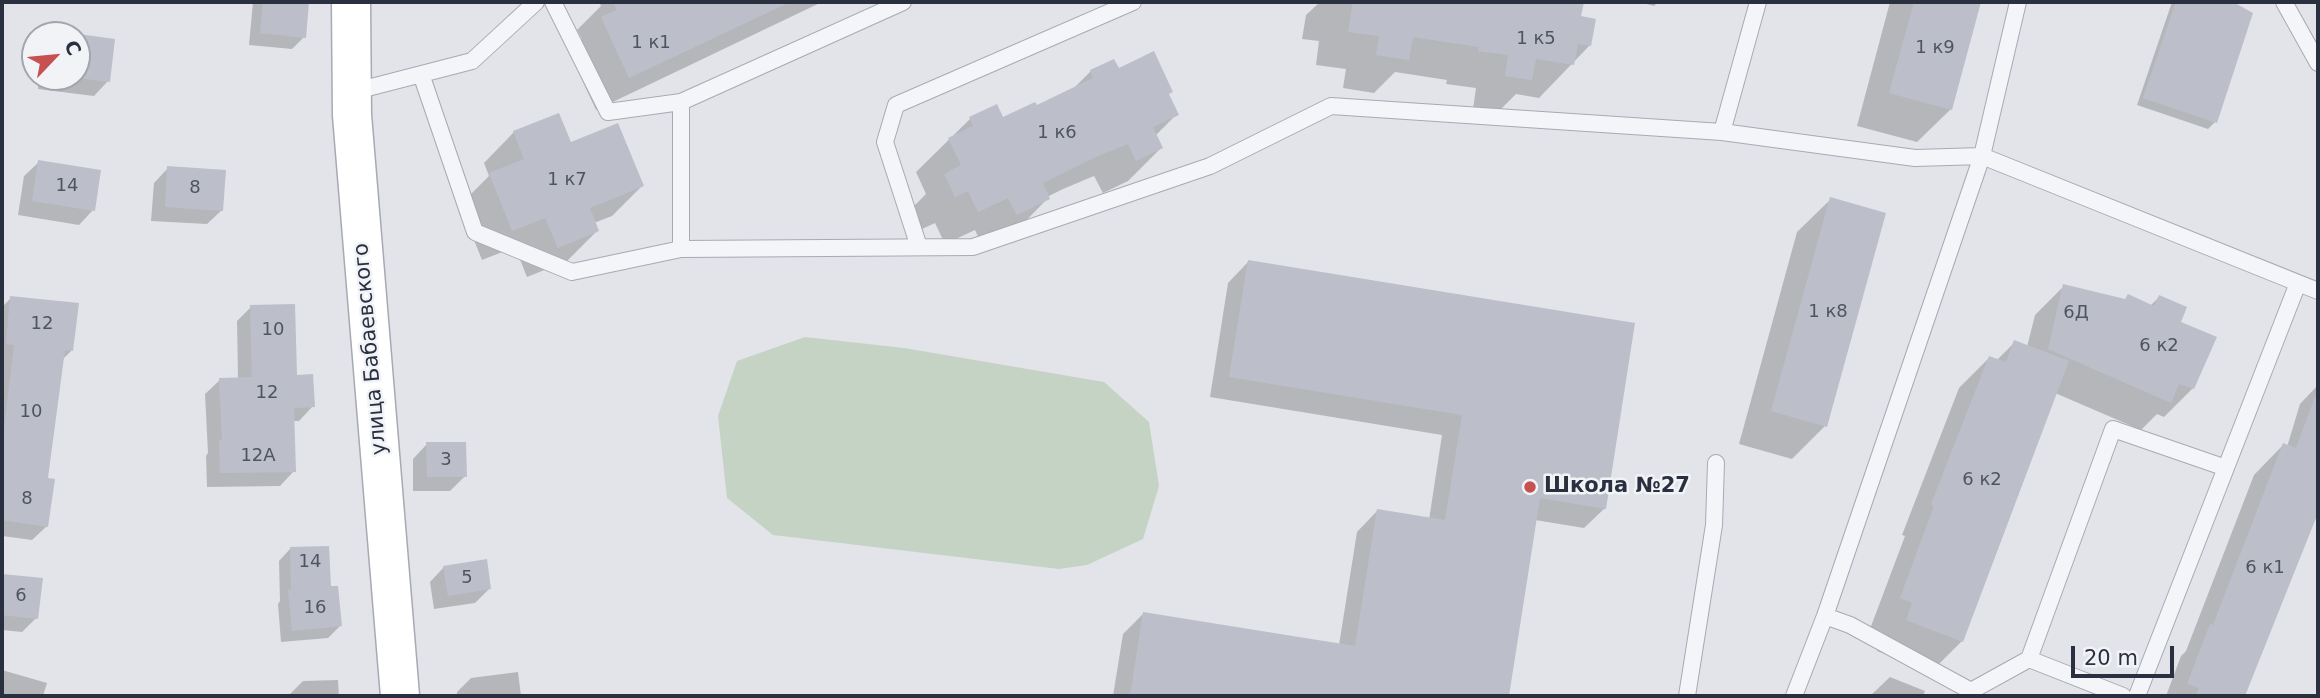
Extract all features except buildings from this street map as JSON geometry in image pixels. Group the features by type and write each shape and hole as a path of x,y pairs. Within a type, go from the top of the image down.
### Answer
{"main road":[{"name":"улица Бабаевского","path":"351,2 352,115 400,696"}],"lane":[{"path":"352,92 472,61 536,2"},
{"path":"553,2 608,111 681,102 903,2"},
{"path":"919,247 885,142 896,105 1133,2"},
{"path":"1722,132 1758,2"},
{"path":"1794,696 1825,615 1982,156 2018,2"},
{"path":"2284,2 2318,63"},
{"path":"421,74 475,232 572,272 681,249 973,247 1210,166 1331,106 1722,132 1915,158 1982,156 2318,292"},
{"path":"681,102 681,249"},
{"path":"2137,696 2298,283"},
{"path":"1825,615 1850,625 1970,694 2029,659 2113,429 2226,468"},
{"path":"1687,696 1714,525 1716,464"},
{"path":"2029,659 2123,696"}],"green space":[{"path":"805,337 904,348 1104,382 1149,422 1159,486 1143,539 1087,565 1059,569 773,535 727,498 718,416 737,361"}],"place":[{"name":"Школа №27","path":"1530,487"}]}
